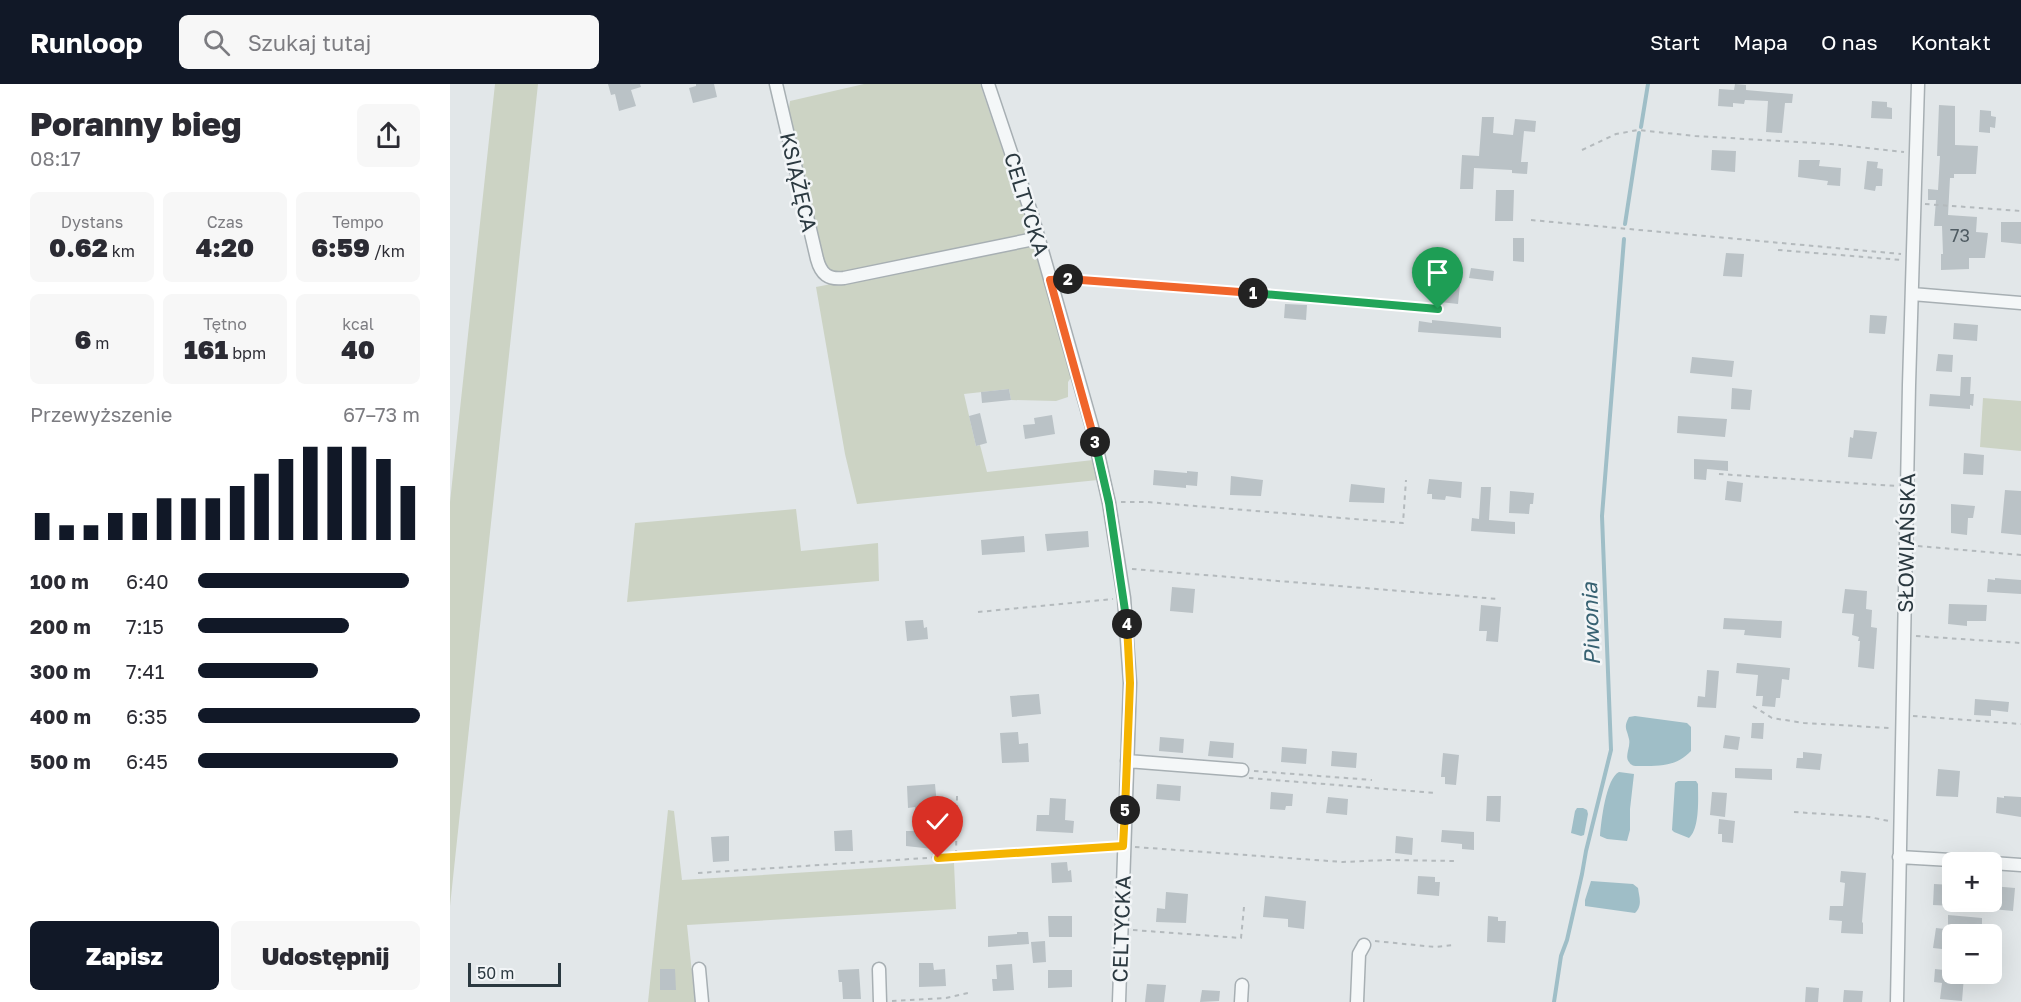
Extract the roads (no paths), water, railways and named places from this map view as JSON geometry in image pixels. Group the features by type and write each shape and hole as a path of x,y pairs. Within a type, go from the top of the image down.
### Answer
{"street":[{"name":"KSIĄŻĘCA","path":"776,84 816,260 827,276 838,279 1039,238"},
{"name":"CELTYCKA","path":"988,84 1039,238 1092,427 1109,503 1124,598 1130,673 1119,1002"},
{"name":"SŁOWIAŃSKA","path":"1897,1002 1901,722 1918,84"},
{"path":"1912,294 2021,303"},
{"path":"1127,761 1244,774"},
{"path":"1899,857 1942,860"},
{"path":"2002,864 2021,865"},
{"path":"1357,1002 1359,954 1364,945"},
{"path":"699,969 702,1002"},
{"path":"879,969 880,1002"},
{"path":"1241,1002 1242,985"}],"water":[{"path":"1629,717 1687,723 1691,727 1691,751 1680,760 1668,764 1632,765 1627,757 1629,742 1626,726"},
{"path":"1619,772 1634,774 1630,830 1627,841 1600,836 1608,791 1614,776"},
{"path":"1696,781 1698,784 1697,820 1689,838 1672,830 1675,783"},
{"path":"1577,808 1587,810 1588,814 1584,835 1581,836 1571,833"},
{"path":"1591,881 1633,884 1638,888 1640,904 1635,913 1585,906"}],"waterway":[{"name":"Piwonia","path":"1641,127 1648,84"},
{"name":"Piwonia","path":"1625,224 1639,133"},
{"name":"Piwonia","path":"1554,1002 1561,956 1567,940 1611,750 1602,516 1624,239"}]}
